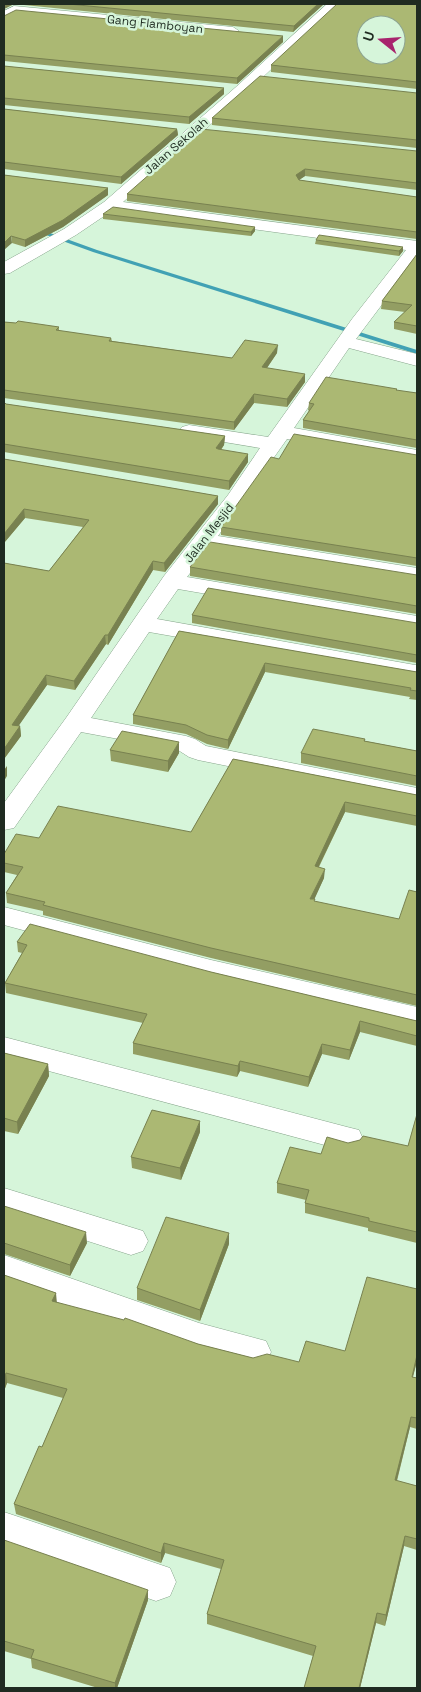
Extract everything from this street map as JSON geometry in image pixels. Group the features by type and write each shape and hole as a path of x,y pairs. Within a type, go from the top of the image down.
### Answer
{"street":[{"name":"Jalan Sekolah","path":"4,268 70,232 110,205 242,90 334,4"},
{"name":"Gang Flamboyan","path":"9,13 248,33"},
{"path":"295,21 314,23"},
{"path":"277,36 296,38"},
{"path":"262,50 282,52"},
{"path":"257,76 276,78"},
{"path":"222,88 242,90"},
{"path":"174,129 214,131"},
{"path":"107,188 125,191"},
{"path":"110,205 417,246"},
{"name":"Jalan Mesjid","path":"4,822 75,723 172,581 203,540 225,497 277,438 357,331 417,246"},
{"path":"357,331 417,360"},
{"path":"175,429 277,438 417,456"},
{"path":"203,540 417,575"},
{"path":"172,581 417,623"},
{"path":"144,624 415,672"},
{"path":"75,723 186,744 198,752 417,796"},
{"path":"4,916 211,970 417,1018"},
{"path":"4,1048 347,1139"},
{"path":"4,1201 131,1241"},
{"path":"4,1269 199,1338 253,1352"},
{"path":"4,1530 156,1582"}],"building":[{"path":"68,4 318,4 294,26"},
{"path":"337,4 417,4 417,82 271,65"},
{"path":"16,10 283,36 237,78 4,55 4,16"},
{"path":"4,66 224,88 189,117 4,98"},
{"path":"260,76 417,93 417,140 212,118"},
{"path":"4,109 177,129 121,177 4,162"},
{"path":"201,129 417,151 417,183 305,169 296,175 299,180 417,197 417,232 127,194"},
{"path":"4,175 108,188 63,220 25,240 11,236 4,243"},
{"path":"113,207 255,227 251,232 103,214"},
{"path":"319,235 403,247 399,251 316,240"},
{"path":"417,254 417,326 394,322 412,305 382,301"},
{"path":"18,321 59,327 56,330 111,338 109,341 232,358 245,340 278,345 262,367 305,374 287,399 254,394 234,422 4,390 4,322 16,323"},
{"path":"326,377 417,393 417,440 303,420 314,404 309,403"},
{"path":"4,402 6,404 225,436 216,448 248,454 229,481 4,444"},
{"path":"294,434 417,455 417,558 221,527 271,457 279,459"},
{"path":"4,459 218,496 164,563 153,561 108,635 105,635 74,681 46,675 12,725 20,726 4,749 4,563 49,571 89,520 24,509 4,534"},
{"path":"210,542 417,575 417,606 190,567"},
{"path":"208,588 417,623 417,655 192,615"},
{"path":"179,631 417,672 417,691 410,690 411,688 265,663 228,740 207,735 186,725 133,715"},
{"path":"313,729 417,751 417,776 301,753"},
{"path":"122,731 179,742 168,761 110,750"},
{"path":"233,759 417,795 417,816 345,802 315,866 325,869 310,899 399,919 409,890 417,892 417,995 211,948 43,905 45,902 6,893 23,867 4,863 4,854 16,834 39,838 58,806 191,832"},
{"path":"30,924 211,972 417,1021 417,1036 360,1021 350,1050 322,1044 309,1077 240,1061 238,1066 133,1043 147,1014 5,983 27,945 17,942"},
{"path":"4,1053 48,1064 17,1122 4,1118"},
{"path":"152,1110 200,1121 180,1168 131,1157"},
{"path":"417,1114 417,1232 369,1221 369,1218 305,1203 309,1190 277,1183 290,1147 321,1154 327,1137 348,1143 360,1140 363,1136 408,1146"},
{"path":"4,1206 86,1232 70,1265 4,1243"},
{"path":"166,1217 229,1233 200,1310 137,1288"},
{"path":"4,1275 56,1293 52,1301 124,1320 125,1318 198,1344 253,1358 267,1354 299,1362 306,1341 345,1351 367,1277 417,1289 417,1355 412,1377 417,1378 417,1418 411,1417 395,1480 417,1486 417,1539 405,1536 386,1615 377,1613 359,1688 304,1688 316,1646 207,1614 224,1560 164,1543 161,1553 14,1504 39,1446 42,1447 67,1389 6,1373 4,1378"},
{"path":"4,1540 148,1590 115,1683 31,1658 34,1650 4,1641"}],"waterway":[{"path":"37,230 95,251 417,352"}]}
